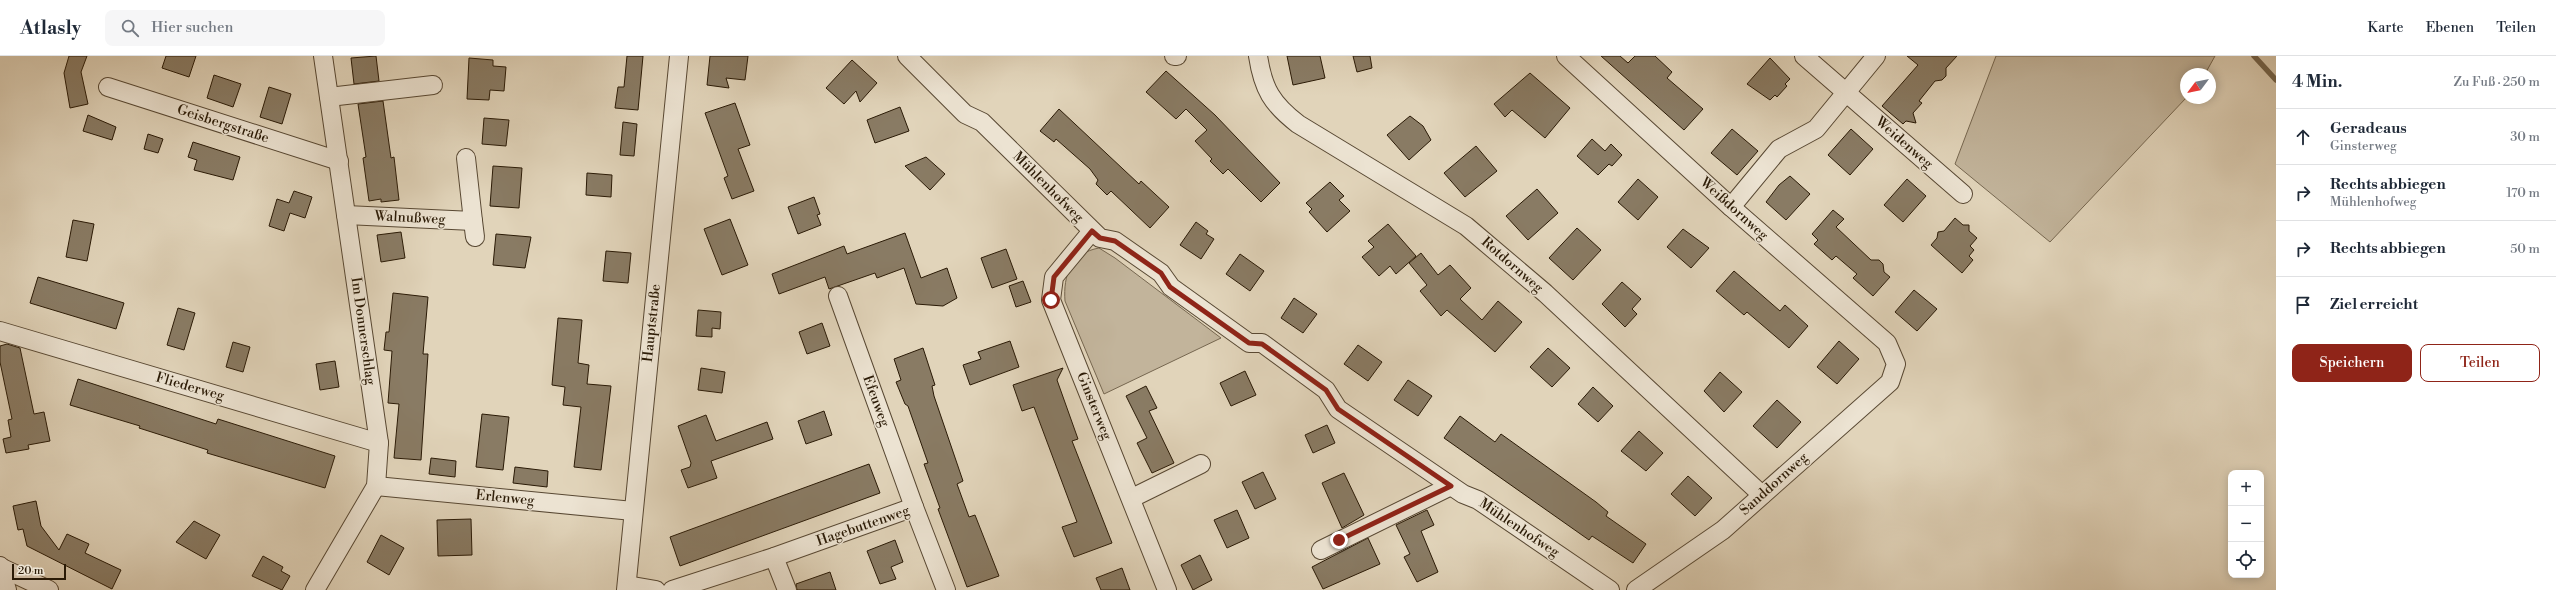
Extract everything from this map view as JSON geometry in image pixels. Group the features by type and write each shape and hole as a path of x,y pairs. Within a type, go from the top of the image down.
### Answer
{"street":[{"name":"Im Donnerschlag","path":"315,590 376,486 379,443 323,56"},
{"name":"Hauptstraße","path":"627,588 633,511 679,56"},
{"name":"Mühlenhofweg","path":"907,56 965,114 982,122 1100,238 1115,241 1161,273 1170,287 1249,343 1262,344 1326,390 1338,409 1463,494 1478,500 1610,590"},
{"name":"Rotdornweg","path":"1258,56 1261,75 1269,95 1280,110 1298,124 1466,226 1545,293 1762,495"},
{"name":"Weißdornweg","path":"1566,56 1731,208 1887,343 1896,364"},
{"name":"Weidenweg","path":"1804,56 1963,194"},
{"path":"1731,208 1779,149 1816,129 1876,56"},
{"path":"329,97 433,85"},
{"name":"Geisbergstraße","path":"108,87 339,161"},
{"name":"Walnußweg","path":"346,215 474,229 466,158"},
{"name":"Ginsterweg","path":"1092,231 1054,277 1051,300 1132,498 1167,590"},
{"name":"Efeuweg","path":"838,296 914,507"},
{"name":"Fliederweg","path":"0,331 379,443"},
{"name":"Sanddornweg","path":"1636,590 1723,530 1890,382 1896,364"},
{"path":"1132,498 1201,464"},
{"name":"Erlenweg","path":"376,486 633,511"},
{"path":"1321,550 1451,486"},
{"name":"Hagebuttenweg","path":"672,590 774,557 914,507 946,590"},
{"path":"774,557 787,590"},
{"path":"0,566 7,590"},
{"path":"0,566 49,590"},
{"path":"627,588 656,590"}],"shaded area":[{"path":"1996,56 2215,56 2208,68 2180,68 2180,104 2050,242 1955,164"},
{"path":"1099,248 1115,258 1221,338 1104,394 1065,301 1067,274 1075,260 1089,251"}],"building":[{"path":"69,56 87,56 81,72 88,104 70,108 64,73"},
{"path":"166,56 196,56 189,77 162,68"},
{"path":"376,56 379,81 354,84 351,58"},
{"path":"627,56 643,56 638,110 615,108 618,87 624,87"},
{"path":"710,56 748,56 745,80 726,78 729,88 707,85"},
{"path":"1287,56 1320,56 1325,78 1293,85"},
{"path":"1353,56 1370,56 1372,68 1357,72"},
{"path":"1601,56 1620,56 1628,63 1635,56 1655,56 1672,72 1667,78 1703,109 1684,130"},
{"path":"1907,56 1957,56 1946,68 1946,76 1942,80 1935,81 1919,101 1922,103 1913,113 1916,123 1906,121 1903,124 1882,106 1918,65"},
{"path":"469,58 493,60 493,66 506,67 504,91 490,90 489,100 467,99"},
{"path":"1770,58 1790,79 1785,84 1787,86 1777,97 1775,95 1770,100 1747,84"},
{"path":"852,60 877,83 860,102 856,91 844,104 826,88"},
{"path":"1166,71 1215,115 1280,183 1261,202 1228,169 1223,174 1210,161 1212,159 1195,141 1207,130 1186,109 1176,119 1146,92"},
{"path":"1530,73 1570,108 1545,138 1512,110 1505,117 1494,104"},
{"path":"214,75 241,84 233,107 207,98"},
{"path":"269,87 291,94 282,124 260,117"},
{"path":"383,101 391,158 394,157 399,200 381,202 381,199 369,201 363,158 366,157 358,104"},
{"path":"735,103 750,145 738,149 754,191 732,199 724,178 728,176 705,113"},
{"path":"900,107 909,131 875,143 867,120"},
{"path":"1059,109 1139,184 1141,181 1169,207 1150,228 1111,191 1107,195 1096,184 1098,180 1090,169 1056,139 1054,142 1040,131"},
{"path":"88,115 116,127 112,140 83,131"},
{"path":"1410,116 1423,126 1431,140 1409,160 1387,135"},
{"path":"484,118 509,120 506,146 482,144"},
{"path":"623,122 637,124 634,156 620,155"},
{"path":"1732,129 1758,151 1737,175 1711,153"},
{"path":"1851,129 1873,149 1850,175 1828,155"},
{"path":"148,134 163,139 158,153 144,149"},
{"path":"1592,139 1605,151 1611,144 1622,155 1612,166 1609,164 1598,175 1577,156"},
{"path":"193,142 240,157 233,180 194,170 197,160 188,157"},
{"path":"1476,146 1497,171 1465,197 1444,173"},
{"path":"926,157 945,174 930,190 905,166"},
{"path":"493,166 522,168 519,208 490,206"},
{"path":"587,173 612,175 611,197 586,195"},
{"path":"1790,176 1810,194 1786,220 1766,202 1779,185"},
{"path":"1638,179 1658,197 1638,220 1618,202"},
{"path":"1907,179 1926,196 1903,222 1884,205"},
{"path":"1330,182 1344,196 1339,200 1350,211 1327,232 1309,212 1312,209 1306,203"},
{"path":"1537,189 1558,213 1528,240 1506,216"},
{"path":"294,191 312,197 305,218 290,213 284,231 269,226 277,199 289,203"},
{"path":"814,197 820,214 817,215 821,225 798,234 788,207"},
{"path":"1833,210 1844,219 1836,227 1871,260 1879,260 1883,264 1884,272 1890,277 1873,296 1853,278 1857,274 1836,256 1832,260 1814,244 1818,240 1812,234"},
{"path":"1955,218 1963,225 1969,225 1969,231 1977,238 1970,246 1974,250 1969,256 1973,260 1962,273 1931,245 1937,238 1938,232 1944,231"},
{"path":"730,219 748,265 722,275 704,229"},
{"path":"73,220 94,224 87,261 66,257"},
{"path":"1196,222 1208,231 1206,234 1214,239 1201,259 1180,245"},
{"path":"1388,224 1416,256 1396,274 1390,266 1379,276 1362,257 1374,247 1368,241"},
{"path":"1577,228 1601,250 1573,280 1549,258"},
{"path":"1683,229 1709,248 1691,268 1667,247"},
{"path":"401,232 405,258 381,262 377,235"},
{"path":"905,233 921,278 947,268 957,298 943,306 916,304 904,268 877,278 875,273 829,289 825,277 779,294 772,274 844,246 847,254"},
{"path":"496,234 531,237 525,268 493,265"},
{"path":"1006,249 1017,279 992,288 981,258"},
{"path":"606,251 631,253 628,283 603,281"},
{"path":"1421,253 1438,275 1450,265 1471,288 1460,299 1482,320 1498,301 1522,322 1495,352 1447,310 1441,316 1420,291 1427,285 1409,263"},
{"path":"1240,254 1264,271 1250,291 1226,274"},
{"path":"1734,271 1780,311 1785,305 1808,326 1789,348 1747,312 1744,315 1716,291"},
{"path":"38,277 124,303 116,329 30,303"},
{"path":"1023,281 1031,302 1016,307 1009,286"},
{"path":"1622,282 1641,299 1632,309 1637,314 1625,327 1602,304"},
{"path":"1914,290 1937,309 1917,331 1895,312"},
{"path":"393,293 428,297 423,354 428,354 421,460 394,458 399,404 388,403 392,351 384,350 386,332 389,332"},
{"path":"1294,298 1317,314 1303,333 1281,318"},
{"path":"178,308 195,313 184,350 167,345"},
{"path":"698,310 721,312 720,329 712,328 712,337 696,336"},
{"path":"558,318 582,320 578,363 589,365 587,384 611,386 601,470 574,467 581,407 563,405 565,387 552,385"},
{"path":"822,323 830,346 807,354 799,332"},
{"path":"1010,341 1019,367 970,385 963,365 981,359 978,352"},
{"path":"1839,341 1859,359 1837,384 1817,367"},
{"path":"233,342 250,347 243,372 226,367"},
{"path":"7,344 20,348 34,414 44,412 50,441 28,445 29,449 6,453 3,439 11,437 8,420 12,419 0,362 0,346"},
{"path":"1358,345 1382,362 1368,381 1344,364"},
{"path":"923,348 935,385 932,386 934,396 963,481 957,484 969,517 975,515 999,576 967,587 938,509 940,508 924,464 928,463 908,406 905,404 896,382 901,380 894,359"},
{"path":"1548,348 1570,368 1552,387 1530,367"},
{"path":"335,361 339,387 320,390 316,364"},
{"path":"701,368 725,372 722,393 698,390"},
{"path":"1063,368 1057,380 1078,439 1072,441 1112,543 1074,557 1062,527 1077,522 1034,407 1022,411 1013,385"},
{"path":"1245,371 1256,395 1231,406 1220,383"},
{"path":"1720,372 1742,392 1724,412 1704,391"},
{"path":"78,379 216,424 218,419 335,456 325,488 207,453 208,450 139,428 140,426 70,405"},
{"path":"1408,380 1432,396 1418,416 1394,400"},
{"path":"1146,386 1157,408 1149,411 1174,463 1152,473 1137,443 1147,438 1126,396"},
{"path":"1593,387 1613,406 1598,422 1578,404"},
{"path":"1777,400 1801,422 1777,448 1753,426"},
{"path":"824,411 832,435 806,444 798,421"},
{"path":"482,414 509,417 503,470 476,467"},
{"path":"706,415 716,441 767,422 773,439 711,461 717,478 688,488 681,470 690,467 691,463 678,426"},
{"path":"1460,416 1495,442 1501,434 1596,502 1608,512 1606,516 1646,544 1633,563 1592,536 1589,540 1444,438"},
{"path":"1327,425 1335,443 1313,453 1305,435"},
{"path":"1639,431 1663,453 1646,471 1621,451"},
{"path":"431,458 456,461 455,477 429,474"},
{"path":"869,464 880,493 680,566 670,537"},
{"path":"515,467 548,471 547,487 513,483"},
{"path":"1263,472 1276,499 1255,509 1242,482"},
{"path":"1344,473 1364,515 1342,528 1322,483"},
{"path":"1688,476 1712,498 1695,516 1671,494"},
{"path":"36,501 41,526 59,550 67,534 89,544 85,553 121,570 112,589 27,546 23,529 18,530 13,506"},
{"path":"1237,510 1249,538 1227,548 1214,520"},
{"path":"1427,510 1434,525 1421,531 1438,572 1417,582 1404,557 1410,554 1396,525"},
{"path":"471,519 472,555 438,556 437,520"},
{"path":"194,521 220,535 206,559 176,542"},
{"path":"381,535 404,548 389,575 367,562"},
{"path":"1368,538 1380,564 1323,589 1312,567"},
{"path":"895,540 903,562 891,567 896,579 880,584 867,551"},
{"path":"1200,555 1212,580 1193,590 1181,565"},
{"path":"263,556 283,567 281,571 290,576 282,590 252,576"},
{"path":"1122,568 1130,590 1101,590 1096,578"},
{"path":"830,572 836,590 797,590 796,584"}],"waterway":[{"path":"2254,56 2276,80"}],"route":[{"path":"1051,300 1054,277 1092,231 1100,238 1115,241 1161,273 1170,287 1249,343 1262,344 1326,390 1338,409 1451,486 1339,540"}]}
